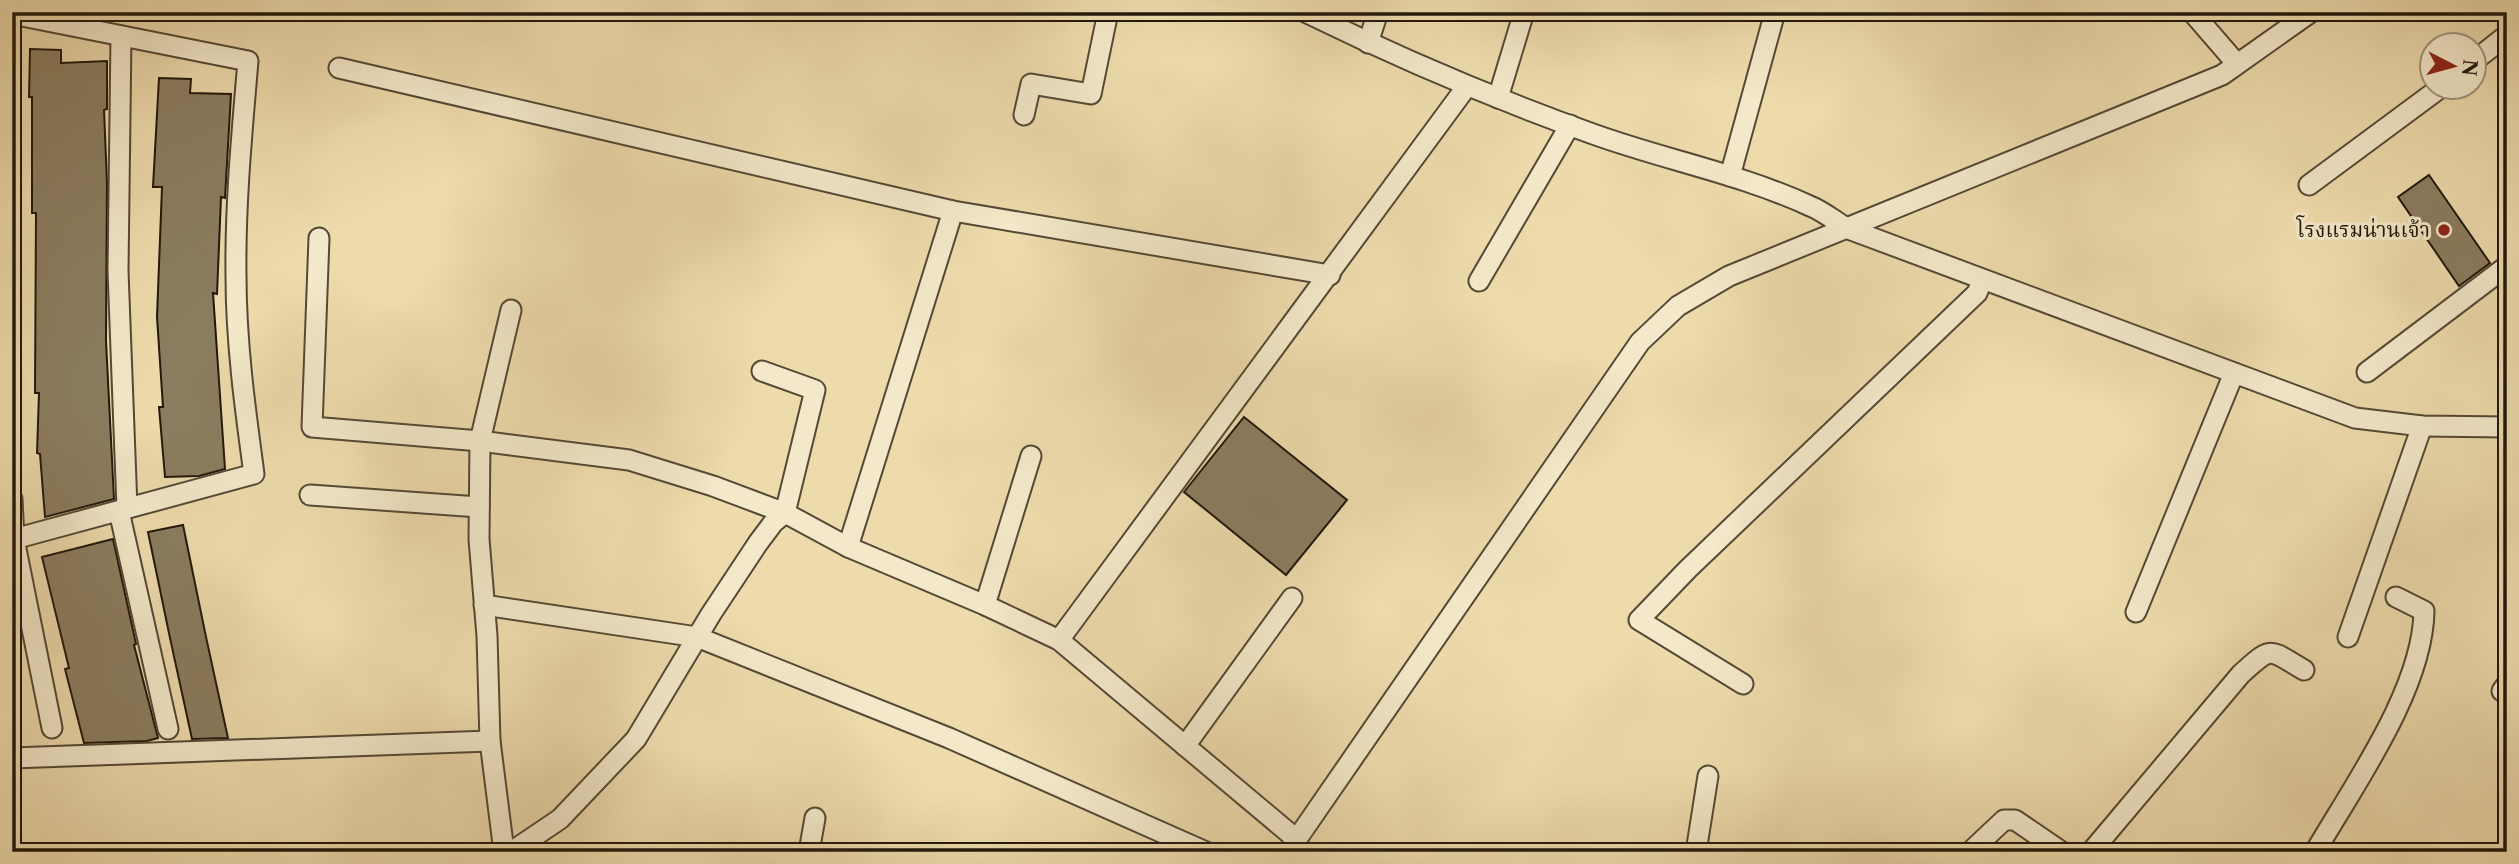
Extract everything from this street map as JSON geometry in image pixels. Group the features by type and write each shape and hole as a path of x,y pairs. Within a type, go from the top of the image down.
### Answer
{"street":[{"path":"1024,115 1031,84 1091,94 1108,12"},
{"path":"1305,12 1466,86 1570,125 1730,176 1812,206 1846,228 2355,418 2422,426 2507,427"},
{"path":"1368,43 1378,12"},
{"path":"1498,98 1524,12"},
{"path":"1730,176 1775,12"},
{"path":"2192,12 2237,64"},
{"path":"319,238 312,427 480,441 629,460 713,486 785,513 848,547 985,605 1059,640 1185,746 1292,845 1640,342 1678,306 1729,275 2222,75 2311,12"},
{"path":"12,14 248,61 239,169 236,276 240,375 254,474 15,539"},
{"path":"2488,50 2507,35"},
{"path":"121,36 118,271 123,510 168,729"},
{"path":"339,68 953,211 1329,275"},
{"path":"1059,640 1466,86"},
{"path":"2309,185 2421,102"},
{"path":"1479,281 1570,125"},
{"path":"848,547 953,211"},
{"path":"2367,372 2507,266"},
{"path":"1743,684 1639,620 1688,569 1977,293 1982,281"},
{"path":"504,852 490,741 479,507 480,441 511,310"},
{"path":"511,852 560,819 636,739 697,637 758,543 773,523 785,513 815,390 762,371"},
{"path":"2136,612 2234,373"},
{"path":"2348,637 2422,426"},
{"path":"985,605 1031,456"},
{"path":"310,495 479,507"},
{"path":"12,499 15,539 52,728"},
{"path":"2322,850 2407,688 2415,666 2424,611 2396,597"},
{"path":"1185,746 1292,598"},
{"path":"484,605 697,637 949,738 1206,852"},
{"path":"2091,852 2241,674 2262,654 2275,653 2304,670"},
{"path":"2507,684 2502,691 2507,694"},
{"path":"12,758 490,741"},
{"path":"1696,852 1708,776"},
{"path":"809,852 815,818"},
{"path":"1969,852 2004,820 2015,820 2062,852"}],"building":[{"path":"30,49 61,50 61,63 107,61 107,109 104,110 107,183 106,341 114,499 45,517 40,454 37,453 39,393 35,393 36,213 32,213"},
{"path":"159,78 191,79 190,93 231,94 225,198 221,197 217,294 213,293 225,469 199,476 165,477 159,407 163,407 157,317 162,187 153,187"},
{"name":"โรงแรมน่านเจ้า","path":"2429,175 2490,263 2459,286 2398,197"},
{"path":"1244,417 1347,500 1286,575 1184,492"},
{"path":"183,525 228,738 192,739 170,638 148,532"},
{"path":"113,539 136,644 134,645 158,738 147,741 84,743 65,669 69,668 42,557"}],"place":[{"name":"โรงแรมน่านเจ้า","path":"2444,230"}]}
